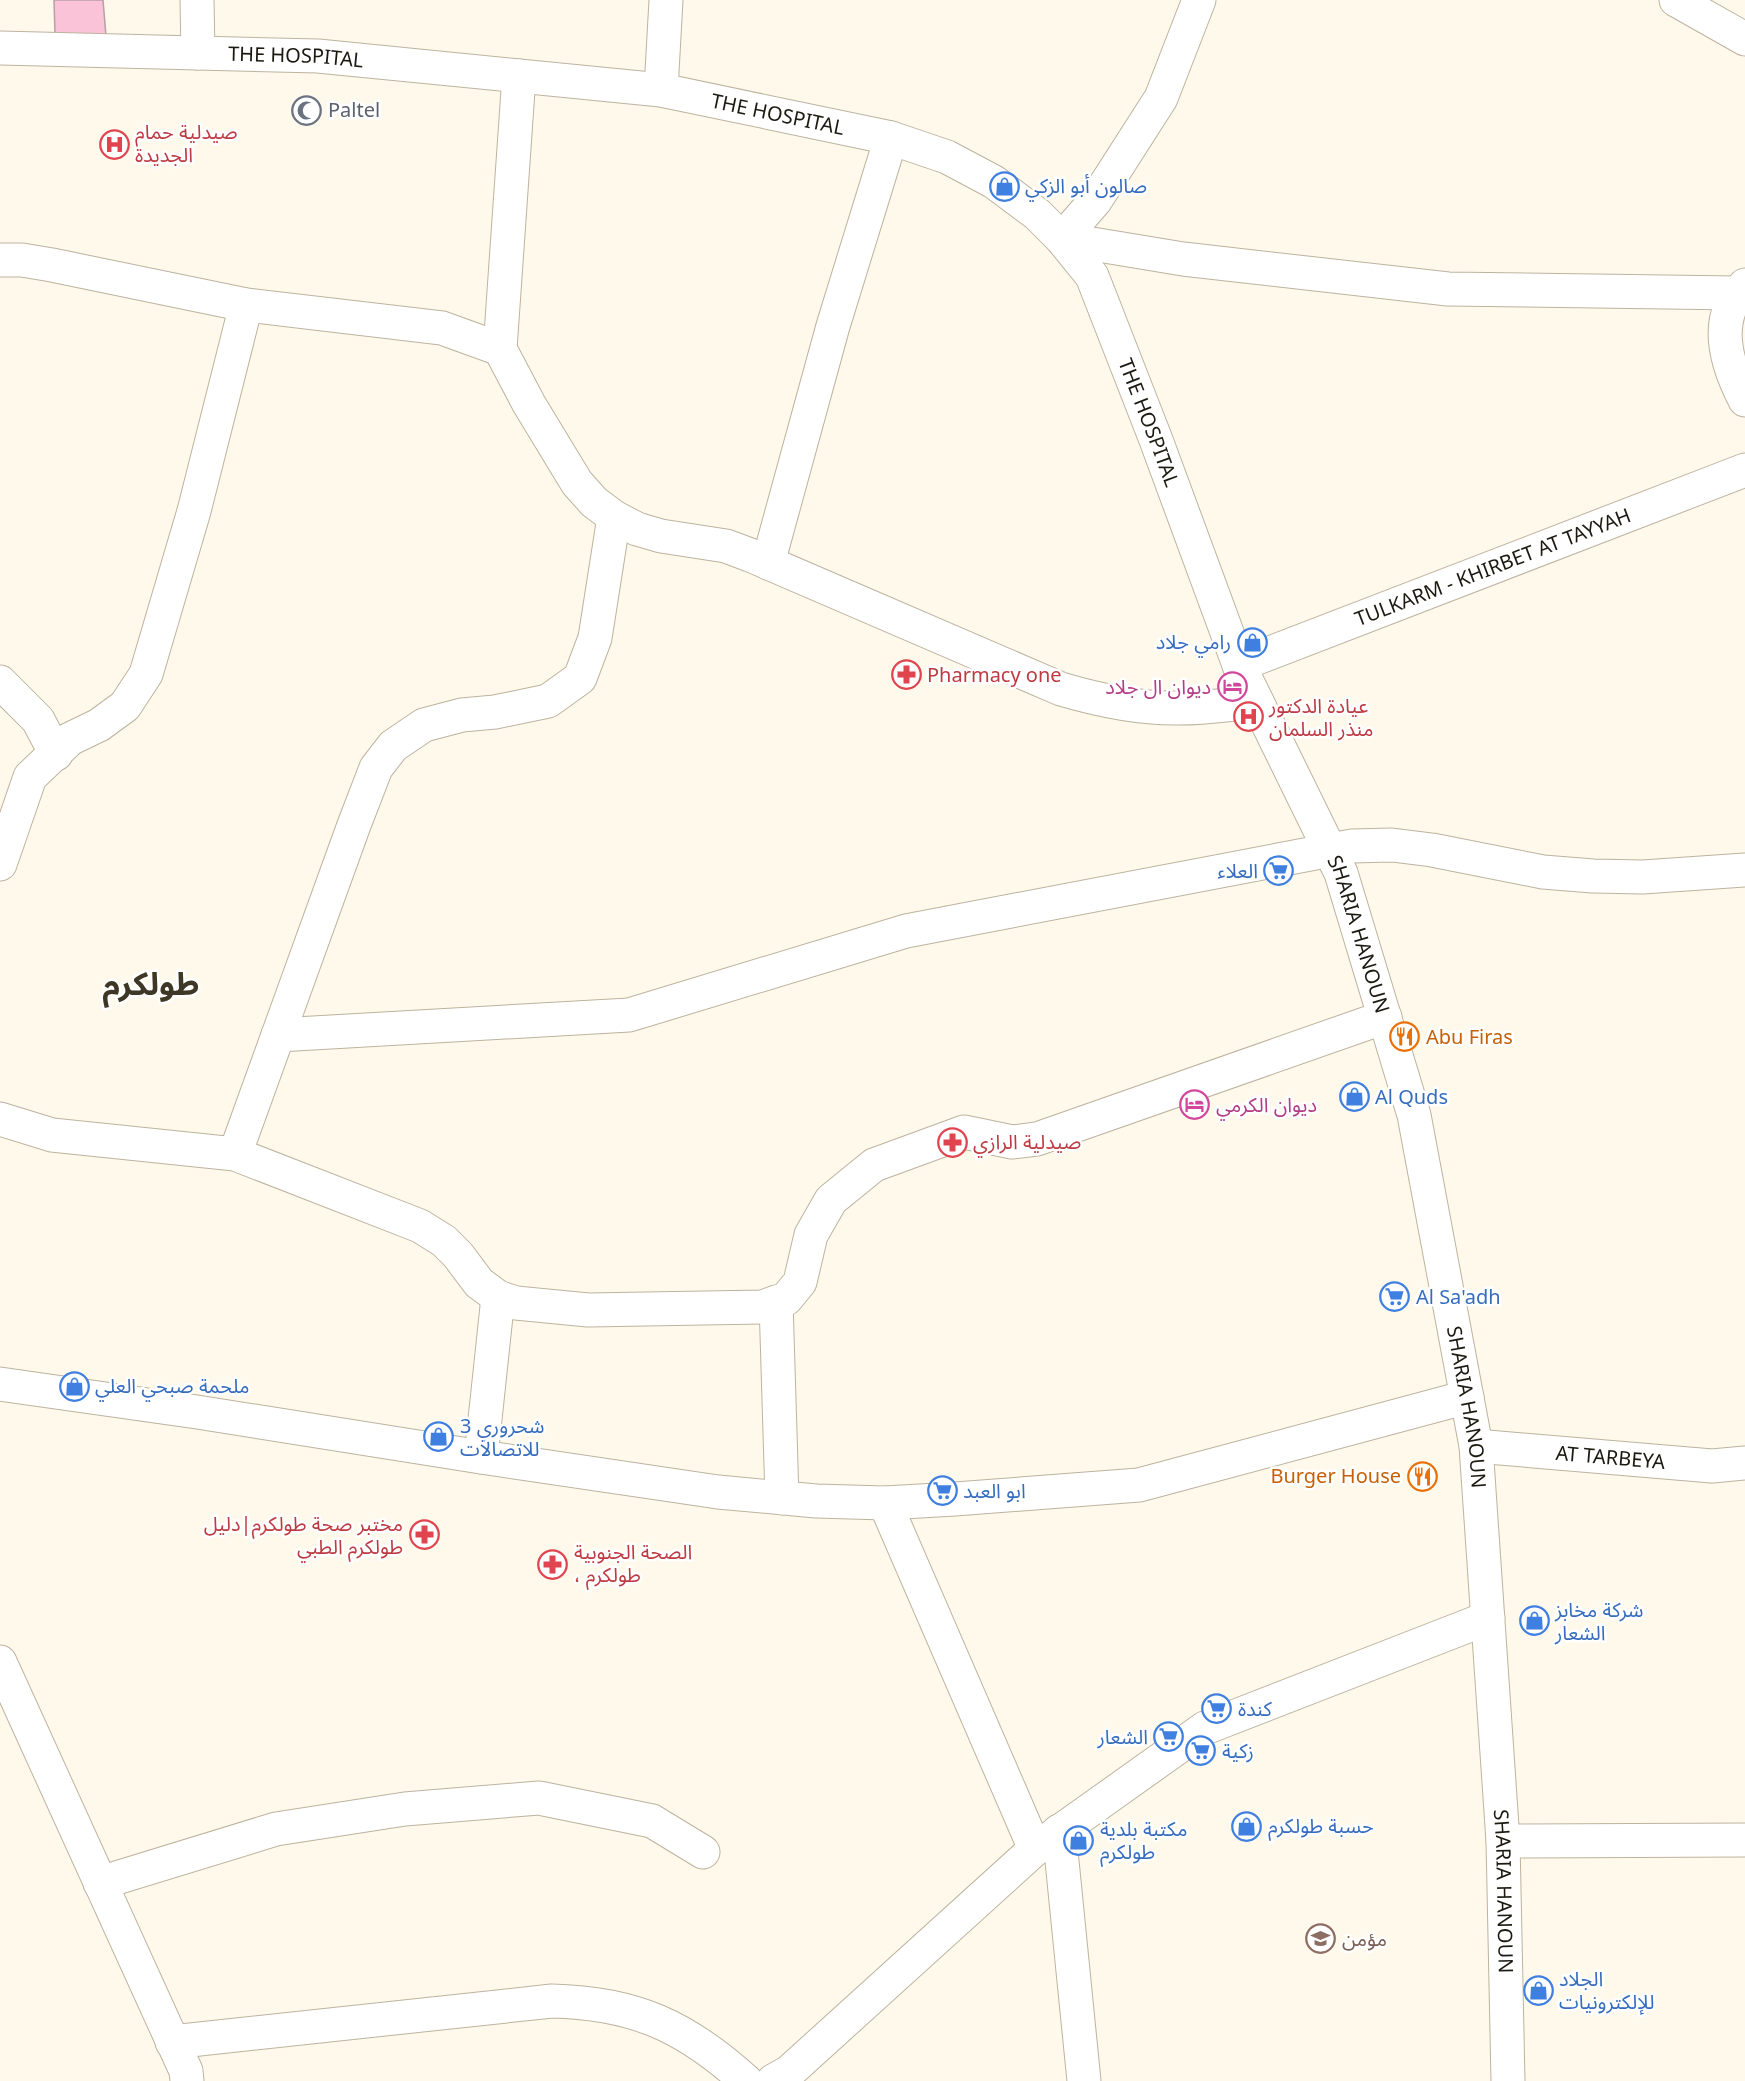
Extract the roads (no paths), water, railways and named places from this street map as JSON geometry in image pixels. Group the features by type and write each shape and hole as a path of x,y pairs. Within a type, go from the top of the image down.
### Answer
{"street":[{"path":"197,0 198,53"},
{"path":"661,90 666,0"},
{"path":"1062,239 1095,201 1161,98 1199,0"},
{"path":"1676,0 1745,39"},
{"name":"THE HOSPITAL","path":"0,48 318,56 661,90 891,138 925,148 979,173 1023,202 1062,239 1092,276 1239,665"},
{"path":"519,76 500,349 529,404 577,483 594,502 614,518 637,529 661,536 726,546 1061,689 1098,700 1136,706 1175,708 1257,702"},
{"path":"768,563 833,326 891,138"},
{"path":"1062,239 1183,259 1448,289 1729,297 1724,335 1726,355 1733,378 1745,400"},
{"path":"0,260 22,260 52,265 246,305 442,328 500,349"},
{"path":"0,864 30,777 70,739 99,725 125,706 146,674 194,511 246,305"},
{"name":"TULKARM - KHIRBET AT TAYYAH","path":"1239,665 1745,470"},
{"path":"236,1154 376,768 393,746 424,725 548,701 580,678 595,638 614,518"},
{"path":"777,532 809,581"},
{"name":"SHARIA HANOUN","path":"1239,665 1341,873 1414,1115 1476,1446 1503,1841 1508,2081"},
{"path":"0,682 38,720 56,754"},
{"path":"38,720 99,725"},
{"path":"278,1035 629,1015 906,931 1352,846 1392,845 1432,850 1543,872 1593,876 1643,877 1745,870"},
{"path":"0,1119 52,1135 236,1154 420,1226 444,1241 458,1255 478,1283 498,1297 516,1303 588,1310 762,1308 786,1299 800,1282 811,1235 831,1200 874,1165 964,1132 1012,1142 1037,1139 1384,1017"},
{"path":"481,1457 498,1297"},
{"path":"776,1302 782,1498"},
{"path":"0,1384 718,1492 885,1503 1139,1485 1467,1397"},
{"name":"AT TARBEYA","path":"1476,1446 1712,1466 1745,1463"},
{"path":"885,1503 1047,1840 1084,2081"},
{"path":"773,2081 789,2072 1047,1840 1205,1728 1488,1618"},
{"path":"0,1662 186,2071 188,2081"},
{"path":"100,1883 276,1829 405,1809 539,1798 652,1821 703,1852"},
{"path":"1503,1841 1745,1840"},
{"path":"172,2042 552,2001 586,2002 620,2008 651,2018 682,2032 711,2051 746,2081"}],"place":[{"name":"Paltel","path":"307,110"},
{"name":"صيدلية حمام الجديدة","path":"114,144"},
{"name":"صالون أبو الزكي","path":"1004,186"},
{"name":"رامي جلاد","path":"1252,642"},
{"name":"Pharmacy one","path":"906,675"},
{"name":"ديوان ال جلاد","path":"1232,687"},
{"name":"عيادة الدكتور منذر السلمان","path":"1248,717"},
{"name":"العلاء","path":"1279,871"},
{"name":"Abu Firas","path":"1405,1037"},
{"name":"Al Quds","path":"1354,1097"},
{"name":"ديوان الكرمي","path":"1195,1105"},
{"name":"صيدلية الرازي","path":"952,1142"},
{"name":"Al Sa'adh","path":"1395,1297"},
{"name":"ملحمة صبحي العلي","path":"74,1386"},
{"name":"شحروري 3 للاتصالات","path":"439,1437"},
{"name":"Burger House","path":"1422,1476"},
{"name":"ابو العبد","path":"942,1491"},
{"name":"مختبر صحة طولكرم|دليل طولكرم الطبي","path":"424,1535"},
{"name":"الصحة الجنوبية ، طولكرم","path":"553,1564"},
{"name":"شركة مخابز الشعار","path":"1534,1621"},
{"name":"كندة","path":"1217,1709"},
{"name":"الشعار","path":"1169,1737"},
{"name":"زكية","path":"1201,1751"},
{"name":"حسبة طولكرم","path":"1247,1826"},
{"name":"مكتبة بلدية طولكرم","path":"1079,1841"},
{"name":"مؤمن","path":"1321,1939"},
{"name":"الجلاد للإلكترونيات","path":"1538,1991"}],"district":[{"name":"طولكرم","path":"151,984"}]}
